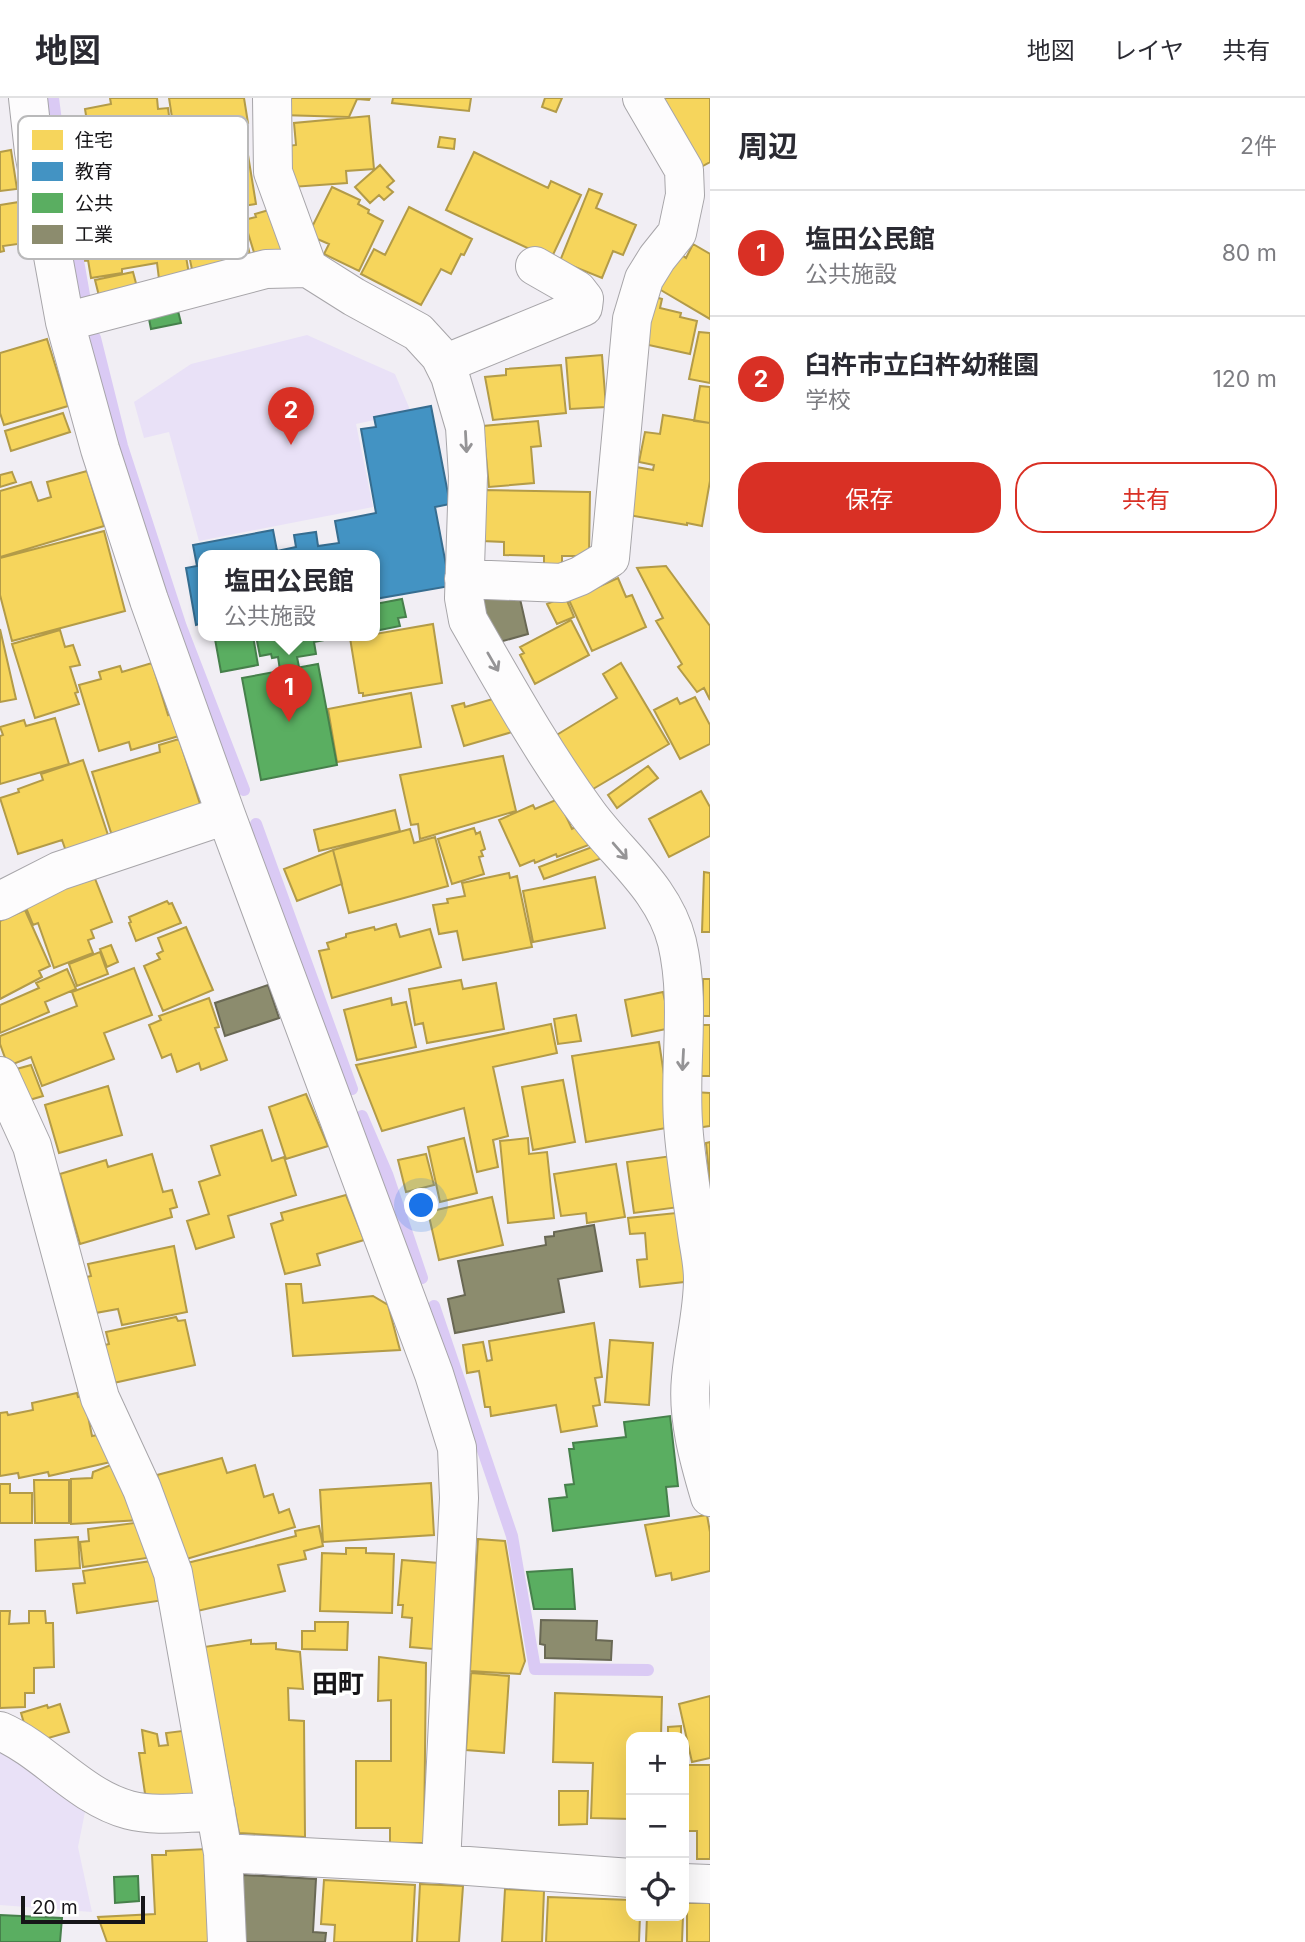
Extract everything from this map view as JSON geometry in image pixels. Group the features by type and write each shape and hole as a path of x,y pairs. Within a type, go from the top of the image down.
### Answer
{"street":[{"path":"28,98 30,116"},
{"path":"272,98 273,172 308,268"},
{"path":"464,579 562,583 580,576 610,558 632,319 644,279 677,233 686,182 684,170 642,98"},
{"path":"54,259 65,322 100,449 141,575 226,815 434,1374 457,1448 459,1498 442,1864"},
{"path":"447,370 583,307 584,299 577,290 535,266"},
{"path":"65,322 266,269 308,268 418,332 447,370 465,427 468,476 464,598 468,620 531,728 589,815 667,912 677,942 684,988 685,1030 681,1099 684,1140 703,1275 702,1317 691,1380 695,1445 710,1497"},
{"path":"0,901 59,872 226,815"},
{"path":"0,1076 32,1146 100,1398 142,1489 173,1573 223,1853 227,1942"},
{"path":"0,1731 19,1740 106,1801 127,1809 141,1812 216,1811"},
{"path":"223,1853 442,1864 626,1878"},
{"path":"689,1882 710,1884"}],"shaded area":[{"path":"307,335 395,374 411,412 356,424 373,507 199,541 169,432 144,438 134,402 191,364"},
{"path":"0,1747 86,1807 78,1847 92,1912 0,1905"}],"building: 住宅":[{"path":"110,98 157,98 158,109 168,108 169,116 86,116 85,109 111,104"},
{"path":"169,98 244,98 247,116 172,116"},
{"path":"281,98 370,98 357,99 349,117 280,115"},
{"path":"393,98 471,98 469,111 392,103"},
{"path":"545,98 562,98 556,112 542,107"},
{"path":"662,98 710,98 710,162 701,167"},
{"path":"369,116 374,169 346,171 347,183 292,187 288,146 296,145 294,123"},
{"path":"440,137 455,139 454,149 438,147"},
{"path":"11,150 17,189 0,191 0,152"},
{"path":"474,152 548,188 551,181 581,195 551,259 446,210"},
{"path":"248,155 256,204 248,205"},
{"path":"380,165 394,181 387,187 393,192 384,200 379,195 370,203 355,187"},
{"path":"332,187 360,200 358,204 383,221 359,271 324,254 329,244 308,235"},
{"path":"589,189 602,194 596,208 636,225 623,255 613,251 602,278 560,261"},
{"path":"18,202 18,244 3,246 4,251 0,252 0,205"},
{"path":"279,207 290,249 256,259 248,233 248,219 256,217 255,214"},
{"path":"409,207 472,239 451,274 441,269 421,305 361,274 374,249 385,255"},
{"path":"693,244 710,254 710,319 659,289 679,253 686,258"},
{"path":"248,247 251,259 193,274 190,259 248,259"},
{"path":"84,259 186,259 189,274 159,279 157,263 91,278 88,260"},
{"path":"133,272 137,287 99,296 95,280"},
{"path":"648,295 662,299 660,308 681,313 680,317 697,321 690,354 644,344"},
{"path":"699,332 710,333 710,383 689,379"},
{"path":"47,339 68,406 4,425 0,413 0,353"},
{"path":"602,355 606,407 570,409 566,358"},
{"path":"561,365 566,413 493,420 485,377 506,375 506,369"},
{"path":"700,386 710,387 710,423 694,421"},
{"path":"63,413 70,432 11,451 5,431"},
{"path":"663,415 710,423 710,481 702,526 628,515 636,467 653,470 654,465 639,462 645,432 660,434"},
{"path":"538,421 541,446 531,447 534,483 489,487 483,426"},
{"path":"87,471 104,526 0,557 0,491 31,482 38,501 51,497 47,482"},
{"path":"12,472 16,482 0,487 0,475"},
{"path":"483,490 590,492 589,556 562,556 562,565 544,565 544,556 504,555 504,542 482,541"},
{"path":"104,531 125,611 12,641 0,595 0,558"},
{"path":"666,566 710,626 710,700 704,688 697,692 678,667 682,664 656,621 663,618 637,568"},
{"path":"618,578 626,597 632,595 646,627 592,651 569,600"},
{"path":"565,596 574,617 557,624 547,604"},
{"path":"571,620 589,655 535,684 520,655 524,653 520,647"},
{"path":"433,624 442,683 363,696 363,693 359,693 350,641 380,641 380,633"},
{"path":"0,629 16,699 0,702"},
{"path":"60,630 65,647 73,645 80,665 70,667 79,704 35,718 12,644"},
{"path":"152,663 168,715 172,713 179,736 131,750 129,742 99,751 79,685 101,679 99,672 120,666 122,672"},
{"path":"621,663 669,744 588,792 555,736 617,698 603,674"},
{"path":"411,693 421,747 337,762 328,709"},
{"path":"500,697 519,730 464,746 452,706 464,703 465,707"},
{"path":"695,697 710,725 710,744 680,759 654,710 677,698 680,704"},
{"path":"55,718 69,764 0,784 0,736 3,735 0,727 24,720 26,726"},
{"path":"179,739 202,810 113,839 92,772 160,752 159,745"},
{"path":"503,756 516,811 420,839 418,824 411,825 400,775"},
{"path":"83,760 110,841 67,854 62,840 18,854 0,798 43,780 41,774"},
{"path":"648,766 658,778 617,808 608,795"},
{"path":"701,791 710,807 710,836 669,857 649,819"},
{"path":"558,799 572,829 584,823 594,843 557,857 556,854 520,866 499,820 533,805 535,809"},
{"path":"395,810 400,831 319,851 314,830"},
{"path":"474,828 476,834 480,832 485,849 481,851 483,856 479,857 484,874 452,884 438,839"},
{"path":"410,829 414,843 435,837 448,886 349,913 333,850"},
{"path":"600,844 605,857 544,879 539,867"},
{"path":"333,850 342,884 297,901 284,869"},
{"path":"92,871 112,922 91,930 94,938 88,940 93,953 54,968 38,923 33,925 22,898"},
{"path":"704,872 710,873 710,932 702,932"},
{"path":"509,873 510,878 517,876 532,947 463,960 457,931 439,934 433,905 448,903 447,899 465,896 462,883"},
{"path":"595,877 605,928 533,942 523,891"},
{"path":"167,901 172,903 181,923 136,941 129,917"},
{"path":"25,910 50,966 39,971 42,977 0,999 0,921"},
{"path":"396,924 400,937 430,929 441,967 332,998 319,951 329,949 327,943 346,937 346,934"},
{"path":"186,927 213,990 163,1011 144,966 160,959 157,954 163,951 158,938"},
{"path":"111,945 118,962 107,967 100,949"},
{"path":"100,952 108,974 77,986 69,964"},
{"path":"134,968 152,1015 104,1033 114,1059 42,1086 31,1057 8,1066 0,1036 77,1006 72,992"},
{"path":"67,969 76,989 45,1002 49,1012 0,1033 0,1005 39,988 36,983"},
{"path":"703,979 710,979 710,1016 703,1016"},
{"path":"461,980 463,989 496,983 504,1029 427,1043 423,1023 415,1025 409,989"},
{"path":"663,992 671,1028 632,1036 625,1000"},
{"path":"209,998 219,1027 215,1028 227,1060 201,1070 199,1063 177,1072 171,1054 162,1058 149,1025 161,1020 159,1016"},
{"path":"391,998 392,1005 406,1002 416,1047 357,1060 344,1010"},
{"path":"576,1015 581,1041 558,1044 554,1019"},
{"path":"551,1024 557,1053 493,1067 508,1136 493,1140 498,1167 477,1172 464,1108 382,1131 356,1065"},
{"path":"696,1025 710,1025 710,1076 696,1076"},
{"path":"659,1042 672,1127 586,1142 572,1056"},
{"path":"31,1065 43,1096 26,1101 13,1070"},
{"path":"563,1080 575,1142 533,1150 522,1087"},
{"path":"108,1086 122,1135 59,1153 45,1105"},
{"path":"694,1092 710,1093 710,1126 696,1128"},
{"path":"306,1094 328,1146 286,1159 269,1107"},
{"path":"262,1130 272,1161 284,1157 296,1195 228,1216 234,1237 196,1249 187,1221 209,1214 199,1182 220,1175 211,1146"},
{"path":"464,1138 477,1193 440,1202 428,1147"},
{"path":"528,1138 529,1154 547,1152 554,1218 508,1223 500,1141"},
{"path":"710,1142 710,1183 706,1143"},
{"path":"152,1154 163,1192 172,1190 177,1207 170,1209 172,1217 80,1244 60,1174 106,1160 108,1167"},
{"path":"426,1154 434,1185 406,1192 398,1160"},
{"path":"679,1155 687,1206 634,1213 627,1162"},
{"path":"616,1164 625,1217 587,1223 586,1213 561,1216 554,1174"},
{"path":"346,1195 364,1240 317,1254 320,1265 285,1274 271,1224 283,1220 281,1213"},
{"path":"492,1197 503,1245 439,1260 428,1212"},
{"path":"686,1212 693,1281 640,1287 637,1260 647,1259 645,1233 630,1234 628,1218"},
{"path":"174,1246 187,1312 122,1325 118,1309 90,1314 82,1278 91,1276 88,1264"},
{"path":"286,1284 301,1284 303,1303 373,1296 388,1305 400,1350 293,1356"},
{"path":"176,1317 178,1321 185,1320 195,1365 109,1384 101,1346 109,1344 106,1332"},
{"path":"594,1323 602,1377 595,1378 600,1405 593,1406 597,1426 561,1432 556,1405 491,1416 490,1407 485,1407 479,1371 467,1373 463,1345 483,1342 487,1361 492,1360 489,1341"},
{"path":"610,1340 653,1343 649,1405 605,1402"},
{"path":"77,1393 78,1397 84,1396 92,1436 103,1434 115,1461 49,1476 48,1472 19,1478 18,1473 0,1476 0,1413 7,1412 8,1415 33,1410 32,1403"},
{"path":"222,1458 227,1473 255,1465 264,1497 273,1494 279,1513 289,1509 295,1527 183,1560 157,1475"},
{"path":"116,1463 141,1520 71,1524 71,1479 92,1478 93,1472"},
{"path":"34,1480 69,1480 69,1523 35,1523"},
{"path":"431,1483 434,1535 323,1542 320,1490"},
{"path":"0,1484 10,1484 10,1493 32,1493 32,1523 0,1523"},
{"path":"707,1515 710,1571 672,1580 671,1573 656,1576 645,1525"},
{"path":"142,1522 147,1558 83,1567 80,1542 89,1541 88,1529"},
{"path":"319,1526 323,1546 304,1551 306,1559 278,1565 285,1591 197,1611 187,1563 296,1536 295,1531"},
{"path":"78,1537 80,1568 36,1571 35,1540"},
{"path":"478,1539 505,1541 525,1661 520,1674 470,1671"},
{"path":"346,1548 366,1548 366,1553 394,1554 392,1613 320,1611 322,1553 346,1554"},
{"path":"158,1560 164,1600 77,1613 73,1584 85,1583 83,1571"},
{"path":"402,1560 439,1563 433,1649 410,1647 412,1618 402,1617 403,1605 398,1605"},
{"path":"0,1611 10,1611 9,1624 29,1623 29,1611 45,1611 46,1623 53,1623 54,1667 34,1668 34,1693 25,1693 25,1707 0,1708"},
{"path":"315,1622 348,1622 347,1650 302,1649 302,1631 315,1631"},
{"path":"251,1640 251,1644 276,1643 276,1649 300,1652 303,1689 288,1688 289,1720 304,1721 305,1837 239,1833 204,1647"},
{"path":"379,1657 426,1663 424,1843 390,1843 390,1828 356,1828 356,1761 391,1761 391,1700 378,1701"},
{"path":"471,1673 509,1676 504,1753 466,1750"},
{"path":"555,1693 662,1697 661,1732 626,1732 626,1819 591,1818 593,1763 553,1762"},
{"path":"710,1696 710,1758 692,1762 689,1732 685,1732 679,1704"},
{"path":"60,1704 69,1732 38,1741 26,1730 21,1713"},
{"path":"681,1726 681,1732 668,1732 668,1727"},
{"path":"142,1730 157,1734 159,1746 168,1745 166,1733 190,1730 201,1806 147,1807 139,1753 145,1753"},
{"path":"689,1765 710,1765 710,1859 697,1859 697,1831 689,1831"},
{"path":"559,1791 588,1791 587,1824 559,1825"},
{"path":"207,1849 211,1942 107,1942 98,1917 155,1914 152,1855 166,1855 166,1851"},
{"path":"324,1880 415,1885 412,1942 334,1942 335,1925 321,1924"},
{"path":"420,1884 463,1886 459,1942 417,1942"},
{"path":"505,1889 544,1891 542,1942 502,1942"},
{"path":"548,1897 626,1900 626,1921 640,1921 639,1942 546,1942"},
{"path":"689,1903 710,1903 710,1942 687,1942"},
{"path":"647,1921 683,1921 682,1942 646,1942"}],"building: 教育":[{"path":"431,406 450,504 435,507 450,586 380,598 380,550 282,550 296,547 294,535 316,532 318,546 339,543 335,521 376,513 361,429 376,427 374,417"},
{"path":"273,530 277,550 198,550 196,625 186,568 197,566 193,545"}],"building: 公共":[{"path":"177,307 181,323 151,329 148,314"},
{"path":"402,599 406,617 398,618 400,626 380,630 380,603"},
{"path":"215,641 254,641 258,665 221,672"},
{"path":"257,641 319,641 314,642 316,654 297,657 299,667 280,670 278,657 272,658 271,654 260,656"},
{"path":"318,664 337,765 261,780 242,678"},
{"path":"670,1416 678,1486 666,1487 669,1516 553,1531 549,1499 567,1497 565,1485 574,1484 569,1449 574,1449 573,1443 626,1437 624,1422"},
{"path":"572,1569 575,1609 534,1609 527,1572"},
{"path":"138,1876 139,1901 115,1903 114,1877"},
{"path":"0,1915 62,1918 60,1942 0,1942"}],"building: 工業":[{"path":"473,588 518,590 528,634 489,645"},
{"path":"268,985 279,1018 225,1036 215,1003"},
{"path":"594,1225 602,1271 558,1279 564,1312 455,1333 448,1299 465,1295 458,1261 546,1245 545,1237 554,1236 554,1232"},
{"path":"541,1620 597,1621 596,1640 612,1641 611,1660 545,1658 545,1645 540,1644"},
{"path":"243,1875 316,1879 313,1932 326,1933 325,1942 243,1942"}],"waterway":[{"path":"53,98 55,116"},
{"path":"78,259 84,295"},
{"path":"95,338 122,446 181,627 244,790"},
{"path":"256,824 352,1089"},
{"path":"362,1116 387,1174 422,1278"},
{"path":"434,1306 512,1536 535,1669 648,1670"}],"place":[{"name":"臼杵市立臼杵幼稚園","path":"291,445"},
{"name":"塩田公民館","path":"289,722"}],"district":[{"name":"田町","path":"338,1683"}]}
